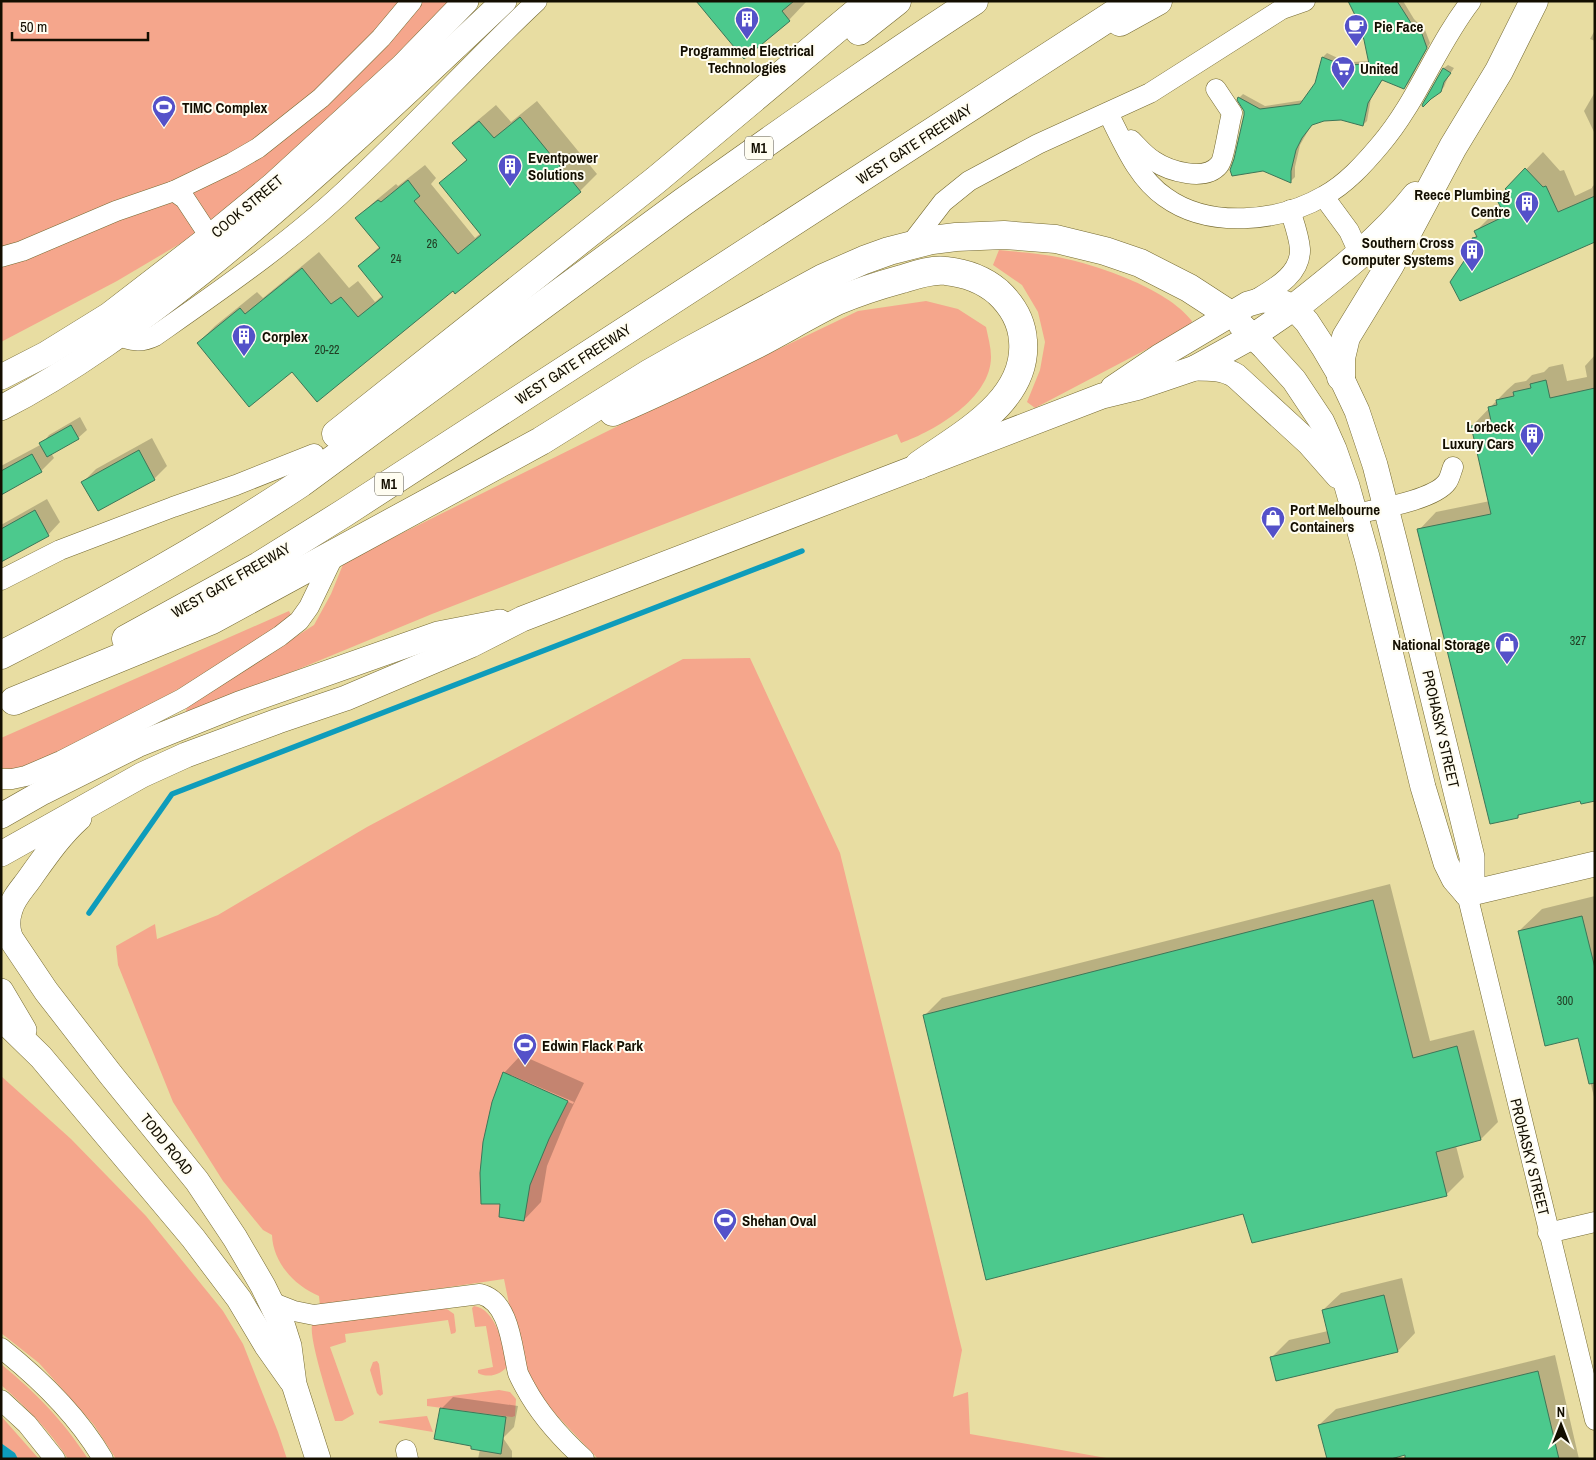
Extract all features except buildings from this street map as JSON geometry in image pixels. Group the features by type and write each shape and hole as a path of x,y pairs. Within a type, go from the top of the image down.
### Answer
{"highway":[{"path":"301,483 314,454 324,444 656,180 870,1"},
{"path":"548,300 709,156 897,1"},
{"name":"M1","path":"1,655 182,558 301,483 548,300 751,154 974,1"},
{"name":"WEST GATE FREEWAY","path":"8,704 258,566 344,514 1134,1"},
{"name":"M1","path":"1017,77 1158,1"},
{"path":"1341,376 1341,358 1346,337 1390,265 1453,147 1499,71 1534,1"},
{"path":"1294,308 1325,284 1384,230 1414,199 1453,147"},
{"path":"8,704 212,620 541,441 650,373 823,278 864,260 910,245 956,236 1004,235 1056,239 1105,251 1149,267 1189,288 1238,309"},
{"path":"541,441 652,395 758,344 838,301 913,275 945,270 964,274 991,286 1006,299 1014,310 1022,330 1023,354 1018,376 1012,389 1003,400 982,419 919,465"}],"main road":[{"name":"COOK STREET","path":"1,377 55,350 109,315 210,237 272,186 403,66 466,1"},
{"name":"COOK STREET","path":"1,408 76,365 162,304 317,175 504,1"},
{"path":"1,854 142,775 186,755 364,691 471,645 522,619 919,465 1102,396 1148,384 1196,368 1253,336 1294,308 1284,303 1262,300 1238,309 1129,375 1102,396"},
{"name":"PROHASKY STREET","path":"1294,308 1308,322 1341,376 1358,411 1366,434 1430,680 1472,856 1473,871 1467,894"},
{"name":"PROHASKY STREET","path":"1238,309 1253,336 1276,359 1310,403 1334,449 1347,486 1370,568 1425,795 1446,863 1454,879 1467,894"},
{"path":"1196,368 1216,369 1230,372 1236,376 1309,444 1347,486"},
{"path":"4,813 65,780 137,745 239,704 438,634 484,624 522,619"},
{"path":"5,930 10,909 17,896 53,846 68,828 114,790"},
{"path":"1467,894 1595,864"},
{"name":"TODD ROAD","path":"5,930 46,991 87,1046 201,1187 235,1238 283,1327 289,1346 294,1384 318,1459"},
{"name":"TODD ROAD","path":"1,991 40,1058"},
{"name":"TODD ROAD","path":"1,1018 40,1058 147,1181 218,1268 267,1346 294,1384"},
{"path":"1,1038 60,1081"}],"street":[{"path":"1,257 22,251 116,211 174,191 232,163 258,148 321,98 381,38 412,1"},
{"path":"117,335 132,341 150,339 275,250 356,181 536,1"},
{"path":"910,245 943,202 969,181 1038,144 1108,114 1150,92 1282,9 1305,1"},
{"path":"1108,114 1132,160 1146,178 1164,197 1180,206 1199,213 1232,217 1252,217 1290,210 1324,197 1338,187 1382,144 1454,25 1471,1"},
{"path":"412,124 414,86"},
{"path":"1131,140 1153,161 1171,170 1196,175 1213,170 1220,164 1232,113 1216,89"},
{"path":"174,191 184,199 210,237"},
{"path":"1324,197 1349,231 1359,254"},
{"path":"1238,309 1277,286 1285,279 1298,261 1299,242 1290,210"},
{"path":"1,580 60,550 314,454"},
{"path":"1355,514 1386,507 1434,492 1447,482 1453,467"},
{"path":"1,779 26,776 61,761 182,699 280,636 296,625 305,613 335,553"},
{"name":"PROHASKY STREET","path":"1467,894 1595,1420"},
{"path":"1548,1233 1595,1222"},
{"path":"271,1302 294,1311 314,1315 480,1294 488,1296 502,1311 518,1374 533,1402 562,1439 584,1459"},
{"path":"1,1348 21,1363 53,1394 77,1422 103,1459"},
{"path":"1,1400 27,1424 55,1459"}],"shaded area":[{"name":"TIMC Complex","path":"1,1 455,1 383,81 188,239 117,281 1,342"},
{"path":"999,250 1069,259 1108,271 1148,288 1165,298 1192,321 1189,327 1035,408 1027,402 1040,370 1045,342 1038,312 1022,285 993,265"},
{"path":"926,301 958,309 986,327 991,357 989,372 982,386 971,399 959,411 915,438 901,443 897,434 432,614 185,716 188,702 239,673 314,625 331,594 344,562 632,419 858,311"},
{"path":"289,611 291,615 260,640 158,701 88,737 17,770 1,768 1,738"},
{"name":"Edwin Flack Park","path":"750,658 840,853 962,1350 953,1397 968,1392 970,1434 1112,1459 598,1459 547,1405 520,1358 504,1279 320,1306 319,1296 294,1280 281,1264 276,1255 272,1235 263,1230 223,1181 173,1102 118,965 116,946 155,924 157,939 218,915 367,827 683,659"},
{"path":"1,1076 71,1139 146,1216 223,1311 243,1344 287,1459 116,1459 94,1425 39,1363 1,1333"},
{"path":"474,1306 488,1314 498,1329 504,1347 509,1364 495,1375 487,1376 478,1373 478,1370 493,1367 486,1326 475,1327 472,1308"},
{"path":"444,1307 454,1314 455,1333 451,1334 448,1320 345,1334 346,1342 330,1347 354,1414 342,1421 335,1421 317,1357 312,1325"},
{"path":"377,1361 383,1394 380,1396 377,1393 370,1370 373,1362"},
{"path":"1,1364 48,1408 69,1432 88,1459 68,1459 37,1420 1,1385"},
{"path":"499,1390 510,1392 516,1399 515,1416 427,1406 427,1399"},
{"path":"1,1416 39,1459 18,1459 15,1453 1,1443"},
{"path":"427,1416 433,1432 379,1423 379,1421"}],"water":[{"path":"1,1443 15,1453 18,1459 1,1459"}],"waterway":[{"path":"89,913 172,794 802,551"}],"place":[{"name":"Programmed Electrical Technologies","path":"747,40"},
{"name":"Pie Face","path":"1356,47"},
{"name":"United","path":"1343,89"},
{"name":"TIMC Complex","path":"164,128"},
{"name":"Eventpower Solutions","path":"510,187"},
{"name":"Reece Plumbing Centre","path":"1527,224"},
{"name":"Southern Cross Computer Systems","path":"1472,272"},
{"name":"Corplex","path":"244,357"},
{"name":"Lorbeck Luxury Cars","path":"1532,456"},
{"name":"Port Melbourne Containers","path":"1273,539"},
{"name":"National Storage","path":"1507,665"},
{"name":"Edwin Flack Park","path":"525,1066"},
{"name":"Shehan Oval","path":"725,1241"}]}
